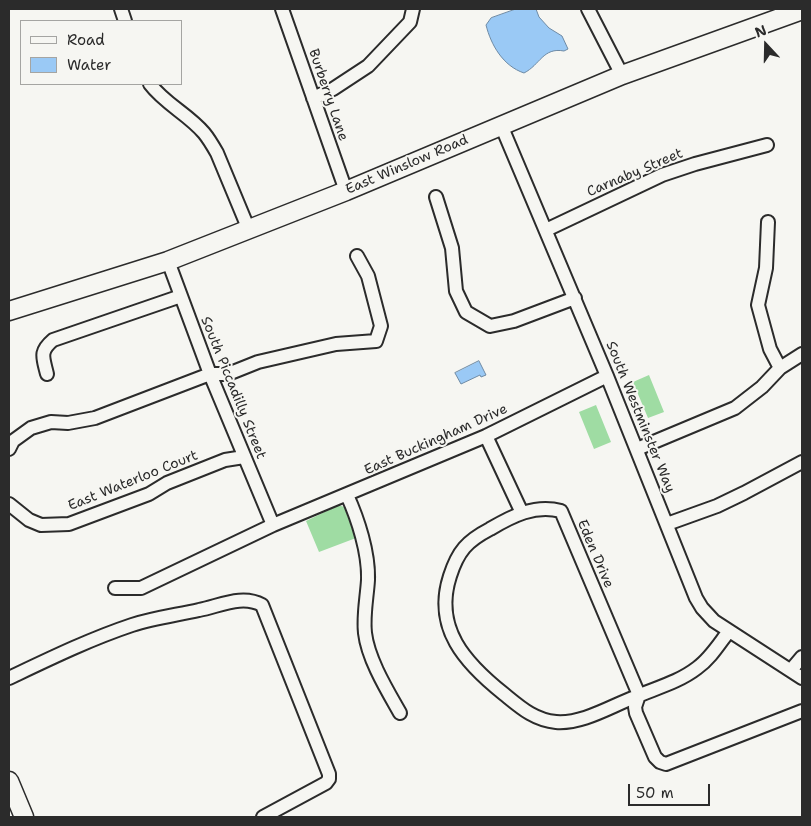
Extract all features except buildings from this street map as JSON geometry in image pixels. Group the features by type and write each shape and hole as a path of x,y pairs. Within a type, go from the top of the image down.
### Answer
{"main road":[{"name":"East Winslow Road","path":"9,310 168,261 346,191 622,75 802,10"},
{"path":"9,782 24,817"}],"street":[{"name":"Burberry Lane","path":"282,9 346,191"},
{"path":"313,98 333,89 368,66 410,22 413,9"},
{"path":"588,9 622,75"},
{"path":"151,85 163,98 204,132 211,142 218,153 249,230"},
{"name":"South Westminster Way","path":"501,125 575,298 696,598 708,615 729,631 802,678"},
{"name":"Carnaby Street","path":"546,230 662,175 695,164 767,145"},
{"path":"436,197 452,248 456,291 466,312 490,326 514,322 575,298"},
{"path":"768,222 766,268 758,305 770,349 780,368"},
{"path":"9,449 13,441 31,428 51,422 68,423 95,418 210,374 228,374 258,362 336,344 376,341 381,326 368,276 357,256"},
{"name":"South Piccadilly Street","path":"168,261 210,374 273,525"},
{"path":"47,374 42,356 44,348 53,340 181,296"},
{"path":"637,449 735,408 762,387 780,368 802,354"},
{"name":"East Buckingham Drive","path":"273,525 486,436 607,376"},
{"path":"486,436 522,513 475,537 463,548 454,564 444,592 445,615 456,642 466,660 480,675 528,713 543,720 557,722 577,720 672,683 708,659 729,631"},
{"name":"East Waterloo Court","path":"9,504 29,520 41,525 69,524 149,494 166,483 225,460 244,457"},
{"path":"667,524 717,506 802,462"},
{"path":"347,495 354,511 366,556 368,578 365,603 365,634 375,666 400,713"},
{"name":"Eden Drive","path":"522,513 550,508 561,511 639,695"},
{"path":"115,588 141,588 273,525"},
{"path":"9,678 79,646 133,625 242,599 254,600 262,605 329,774 329,779 326,783 263,817"},
{"path":"791,670 802,657"},
{"path":"639,695 635,706 636,713 655,757 660,762 666,764 802,711"}],"green space":[{"path":"649,375 664,412 648,418 633,382"},
{"path":"596,405 611,442 594,449 579,412"},
{"path":"339,505 344,507 356,538 319,552 306,521"}],"water":[{"path":"516,9 536,9 539,17 549,28 562,36 568,49 546,54 524,73 510,65 499,54 491,40 486,25 491,18"},
{"path":"479,361 486,375 481,377 480,375 461,384 455,373"}]}
